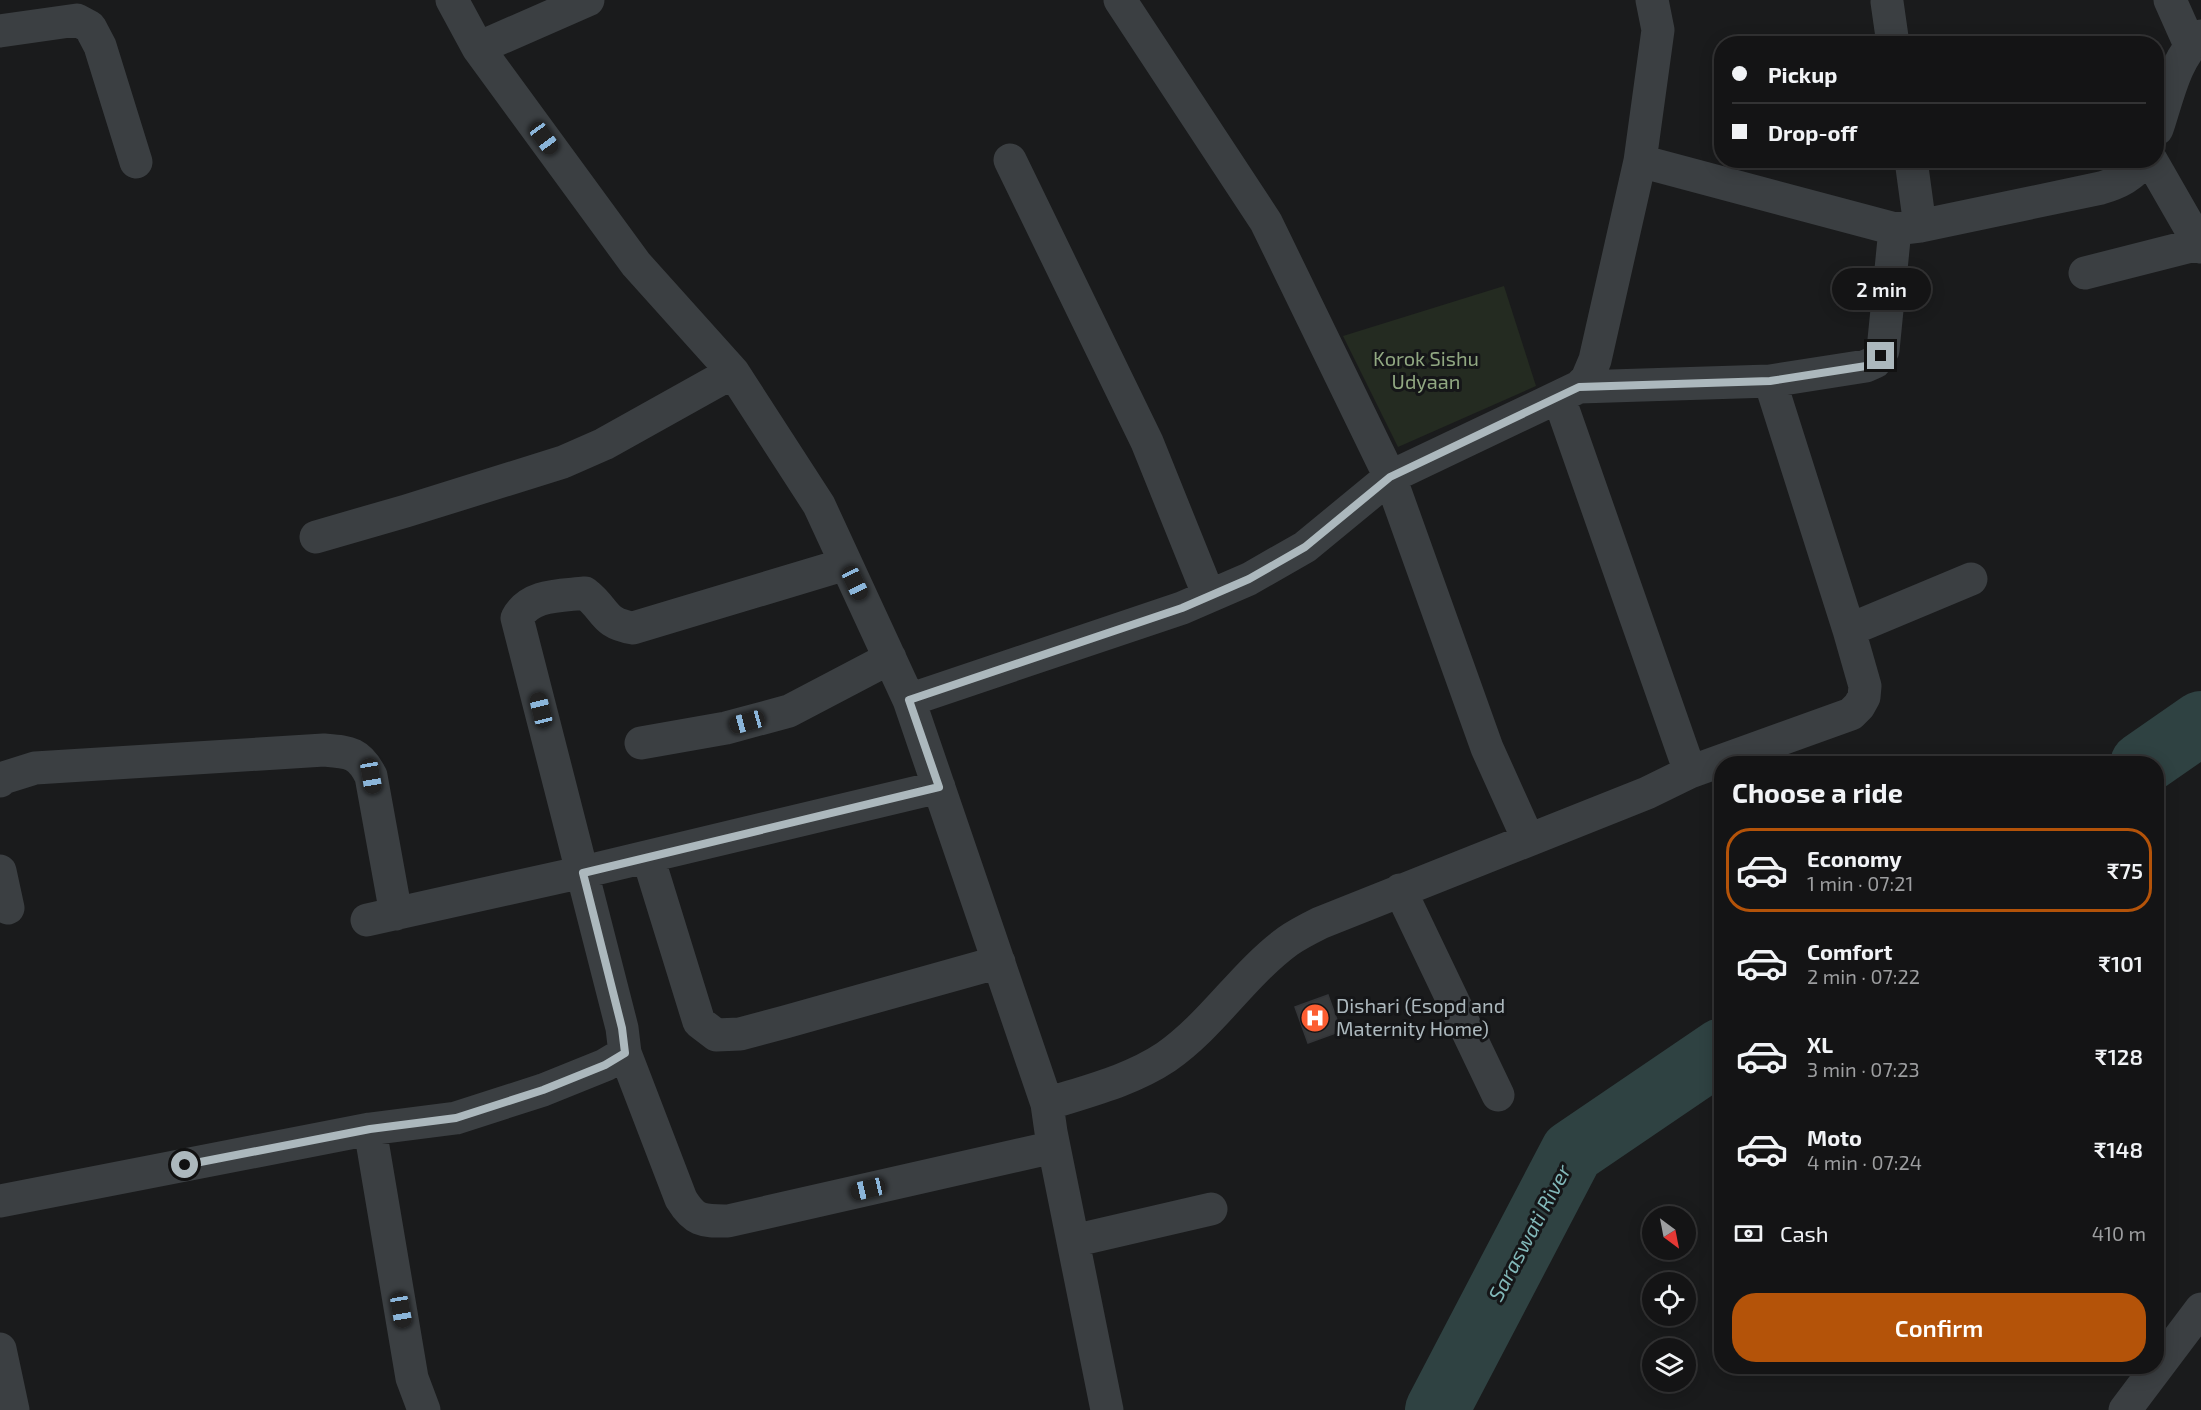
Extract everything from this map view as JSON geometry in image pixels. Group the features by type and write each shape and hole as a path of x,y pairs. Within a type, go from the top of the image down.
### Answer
{"street":[{"path":"452,0 478,48 636,264 733,372 819,504 909,700 1047,1104 1107,1410"},
{"path":"478,48 588,0"},
{"path":"1120,0 1266,222 1390,477 1488,748 1528,839"},
{"path":"909,700 1182,608 1249,579 1305,547 1390,477 1569,393 1587,379 1595,360 1640,161 1658,30 1652,0"},
{"path":"2164,109 2181,59 2196,40 2170,0"},
{"path":"1887,2 1892,36"},
{"path":"0,31 77,20 90,27 100,46 136,162"},
{"path":"1010,160 1147,442 1209,596"},
{"path":"1640,161 1908,227 2117,183 2128,177 2136,168"},
{"path":"1569,393 1770,381 1866,366 1875,362 1883,350 1908,227 1911,168"},
{"path":"2085,273 2200,245 2156,168"},
{"path":"316,537 563,462 604,444 733,372"},
{"path":"1734,756 1851,714 1864,697 1865,686 1849,630 1770,381"},
{"path":"1569,393 1690,772"},
{"path":"846,564 633,628 617,626 608,620 598,603 585,593 538,599 523,607 517,618 622,1028 625,1053 681,1199 689,1213 705,1221 728,1221 1054,1148"},
{"path":"1849,630 1971,579"},
{"path":"641,743 726,728 789,711 890,658"},
{"path":"0,781 35,768 324,750 348,752 364,761 371,776 382,917 583,873 939,787"},
{"path":"1047,1104 1137,1073 1166,1056 1195,1033 1256,969 1289,940 1320,923 1647,793 1690,772 1714,763"},
{"path":"648,857 699,1022 716,1035 740,1034 999,962"},
{"path":"0,871 8,908"},
{"path":"1400,890 1498,1095"},
{"path":"0,1202 370,1129 456,1118 543,1090 605,1065 625,1053"},
{"path":"370,1129 412,1378 424,1410"},
{"path":"1073,1241 1211,1209"},
{"path":"2164,1358 2201,1309"},
{"path":"0,1349 13,1410"},
{"path":"2125,1410 2152,1374"}],"green space":[{"name":"Korok Sishu Udyaan","path":"1504,286 1536,386 1398,447 1343,336"}],"building":[{"path":"1328,995 1341,1031 1308,1043 1295,1007"}],"waterway":[{"name":"Saraswati River","path":"2154,756 2201,723"},
{"name":"Saraswati River","path":"1437,1410 1572,1152 1714,1055"}],"place":[{"name":"Dishari (Esopd and Maternity Home)","path":"1315,1018"}],"route":[{"path":"185,1165 370,1129 456,1118 543,1090 605,1065 625,1053 622,1028 583,873 939,787 909,700 1182,608 1249,579 1305,547 1390,477 1579,387 1770,381 1866,366 1881,356"}]}
